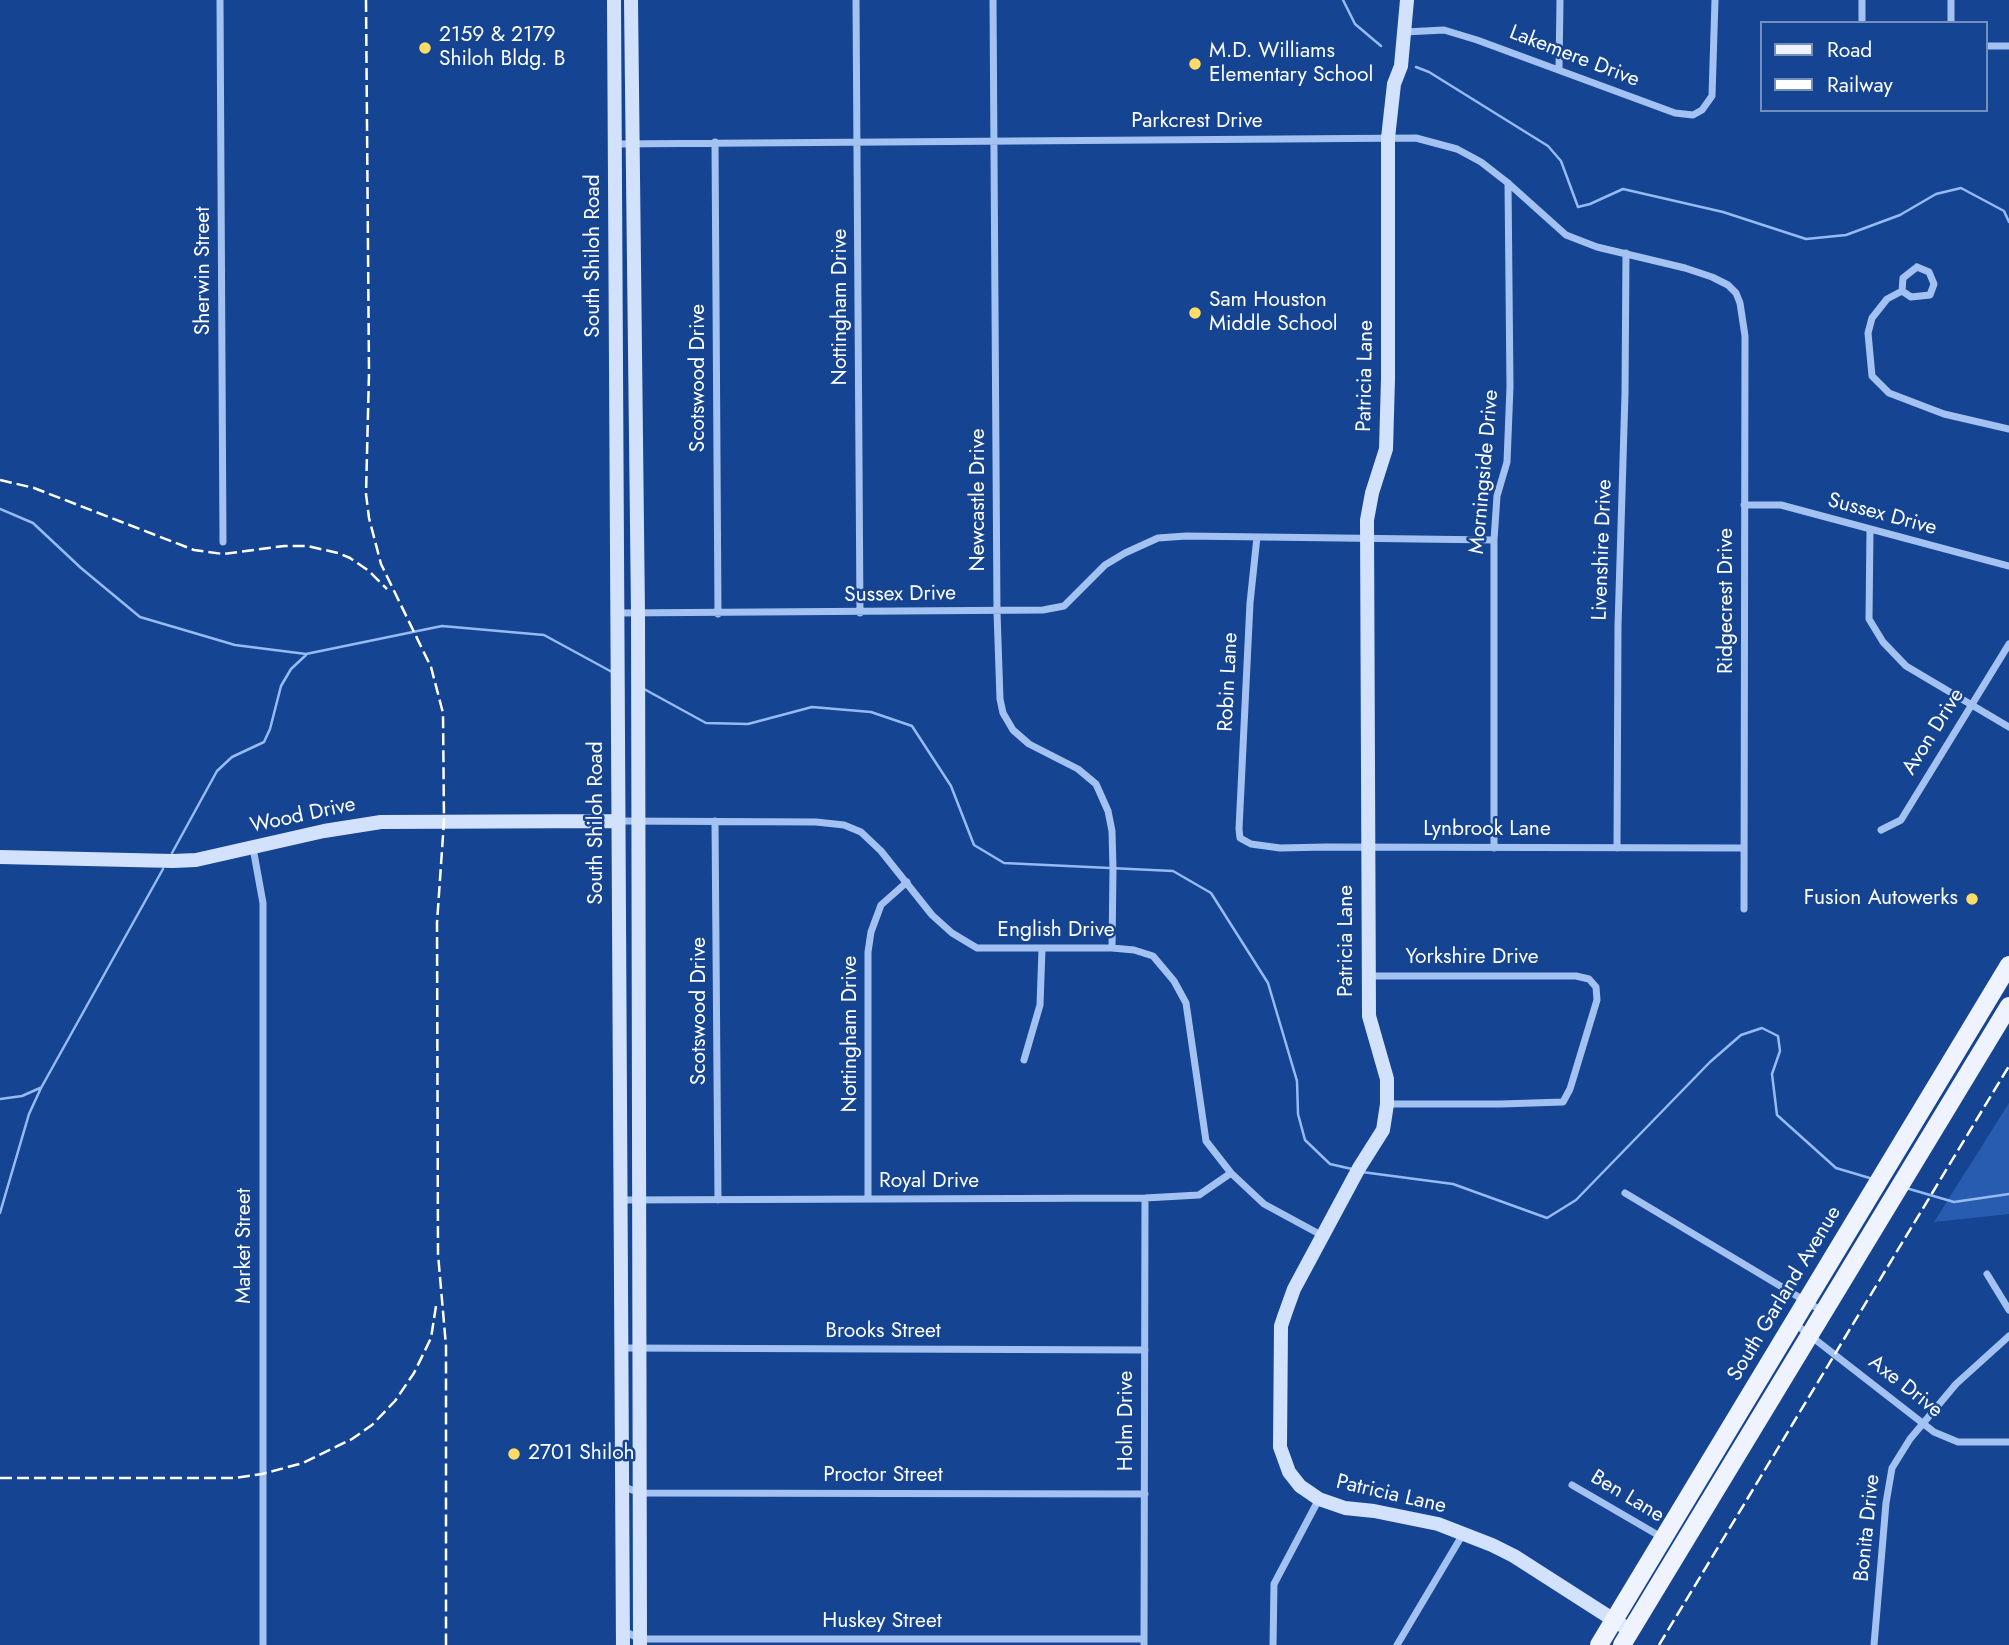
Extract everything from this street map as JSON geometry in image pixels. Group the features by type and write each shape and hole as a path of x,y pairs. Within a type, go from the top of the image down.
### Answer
{"main road":[{"name":"South Shiloh Road","path":"614,0 623,1637"},
{"name":"South Shiloh Road","path":"631,0 638,613 640,1642"},
{"name":"Patricia Lane","path":"1407,0 1401,66 1394,84 1388,138 1386,449 1372,493 1367,520 1369,1016 1387,1079 1387,1104 1383,1130 1357,1172 1294,1289 1284,1314 1281,1326 1280,1447 1289,1472 1300,1486 1319,1499 1345,1508 1438,1524 1514,1556 1614,1620 1627,1638"},
{"name":"Wood Drive","path":"0,857 196,860 319,832 381,822 617,821"},
{"name":"South Garland Avenue","path":"1599,1645 2009,965"},
{"name":"South Garland Avenue","path":"1627,1638 2009,1006"}],"street":[{"name":"Sherwin Street","path":"219,0 223,542"},
{"name":"Nottingham Drive","path":"856,0 860,613"},
{"name":"Newcastle Drive","path":"993,0 997,612 1000,699 1003,713 1013,730 1029,744 1063,759 1096,784 1108,811 1112,831 1112,948"},
{"path":"1559,69 1560,0"},
{"name":"Lakemere Drive","path":"1405,32 1444,30 1490,43 1675,113 1693,115 1702,110 1712,96 1715,0"},
{"path":"1862,0 1862,21"},
{"path":"1951,0 1951,21"},
{"path":"1988,46 2009,47"},
{"name":"Parkcrest Drive","path":"614,144 1416,138 1457,149 1481,162 1566,235 1597,247 1712,277 1728,285 1735,293"},
{"name":"Scotswood Drive","path":"715,142 718,614"},
{"name":"Morningside Drive","path":"1494,848 1494,540 1497,496 1507,462 1510,387 1508,183"},
{"name":"Livenshire Drive","path":"1617,848 1618,626 1626,253"},
{"path":"1917,267 1929,272 1934,284 1930,295 1911,297 1902,291 1903,278 1917,267"},
{"path":"1902,291 1887,299 1872,318 1868,333 1872,376 1889,393 1944,414 2009,429"},
{"name":"Ridgecrest Drive","path":"1735,293 1740,303 1745,336 1744,909"},
{"name":"Sussex Drive","path":"1744,505 1782,505 2009,566"},
{"path":"1870,530 1869,619 1883,642 1906,666 2009,727"},
{"name":"Robin Lane","path":"1239,829 1250,603 1257,537"},
{"name":"Sussex Drive","path":"618,613 1043,610 1064,606 1105,565 1158,538 1494,540"},
{"name":"Avon Drive","path":"1881,830 1901,820 2009,644"},
{"name":"English Drive","path":"617,821 816,822 844,825 861,832 942,924 977,948 1112,948 1134,950 1153,956 1174,981 1186,1003 1206,1141 1231,1173 1264,1204 1324,1236"},
{"name":"Scotswood Drive","path":"715,821 718,1200"},
{"name":"Lynbrook Lane","path":"1239,829 1241,838 1259,846 1280,848 1744,848"},
{"name":"Market Street","path":"253,848 263,903 263,1645"},
{"name":"Nottingham Drive","path":"868,1199 868,952 871,932 881,905 907,882"},
{"path":"1024,1060 1040,1005 1042,949"},
{"name":"Yorkshire Drive","path":"1368,976 1576,976 1588,979 1596,987 1597,1000 1570,1089 1563,1102 1387,1104"},
{"name":"Royal Drive","path":"621,1200 1145,1198 1199,1195 1231,1173"},
{"path":"1625,1193 1824,1312"},
{"name":"Holm Drive","path":"1144,1642 1145,1198"},
{"path":"1987,1274 2009,1310"},
{"name":"Axe Drive","path":"1793,1323 1922,1424 1945,1438 1958,1442 2009,1443"},
{"name":"Bonita Drive","path":"1874,1645 1888,1481 1897,1456 1956,1384 2009,1336"},
{"name":"Brooks Street","path":"621,1348 1145,1350"},
{"name":"Ben Lane","path":"1572,1485 1664,1539"},
{"name":"Proctor Street","path":"622,1486 640,1493 1144,1494"},
{"path":"1273,1645 1274,1584 1319,1499"},
{"path":"1396,1645 1463,1534"},
{"name":"Huskey Street","path":"623,1637 640,1642 1144,1642"}],"shaded area":[{"path":"2009,1103 2009,1214 1934,1222"}],"waterway":[{"path":"1343,0 1355,24 1381,46"},
{"path":"1416,67 1429,72 1548,146 1561,161 1578,207 1623,189 1723,212 1806,239 1846,235 1900,215 1936,194 1961,188 2004,211 2009,222"},
{"path":"0,509 33,523 81,568 140,617 235,645 306,654 442,626 544,635 612,672"},
{"path":"172,853 217,771 232,757 264,742 281,686 291,669 306,655"},
{"path":"644,689 706,723 748,724 812,707 871,712 912,726 951,786 974,845 1004,863 1173,871 1211,893 1268,983 1297,1081 1298,1114 1305,1140 1330,1164 1352,1169"},
{"path":"0,1213 29,1114 41,1088 163,869"},
{"path":"1362,1172 1453,1184 1547,1218 1576,1200 1710,1062 1741,1035 1762,1028 1778,1036 1780,1051 1772,1074 1777,1115 1836,1168 1873,1179"},
{"path":"0,1099 22,1096 40,1088"},
{"path":"1906,1188 1954,1202 2009,1194"}],"railway":[{"path":"366,0 369,373 366,494 381,564 431,667 443,713 444,821 437,923 438,1254 446,1346 446,1645"},
{"path":"0,480 34,488 194,550 223,554 284,546 307,546 338,553 369,571 387,589"},
{"path":"1659,1645 2009,1066"},
{"path":"0,1478 235,1478 303,1463 352,1439 372,1425 395,1401 414,1373 431,1338 436,1306"}],"place":[{"name":"2159 & 2179 Shiloh Bldg. B","path":"425,48"},
{"name":"M.D. Williams Elementary School","path":"1195,64"},
{"name":"Sam Houston Middle School","path":"1195,313"},
{"name":"Fusion Autowerks","path":"1972,899"},
{"name":"2701 Shiloh","path":"514,1454"}]}
